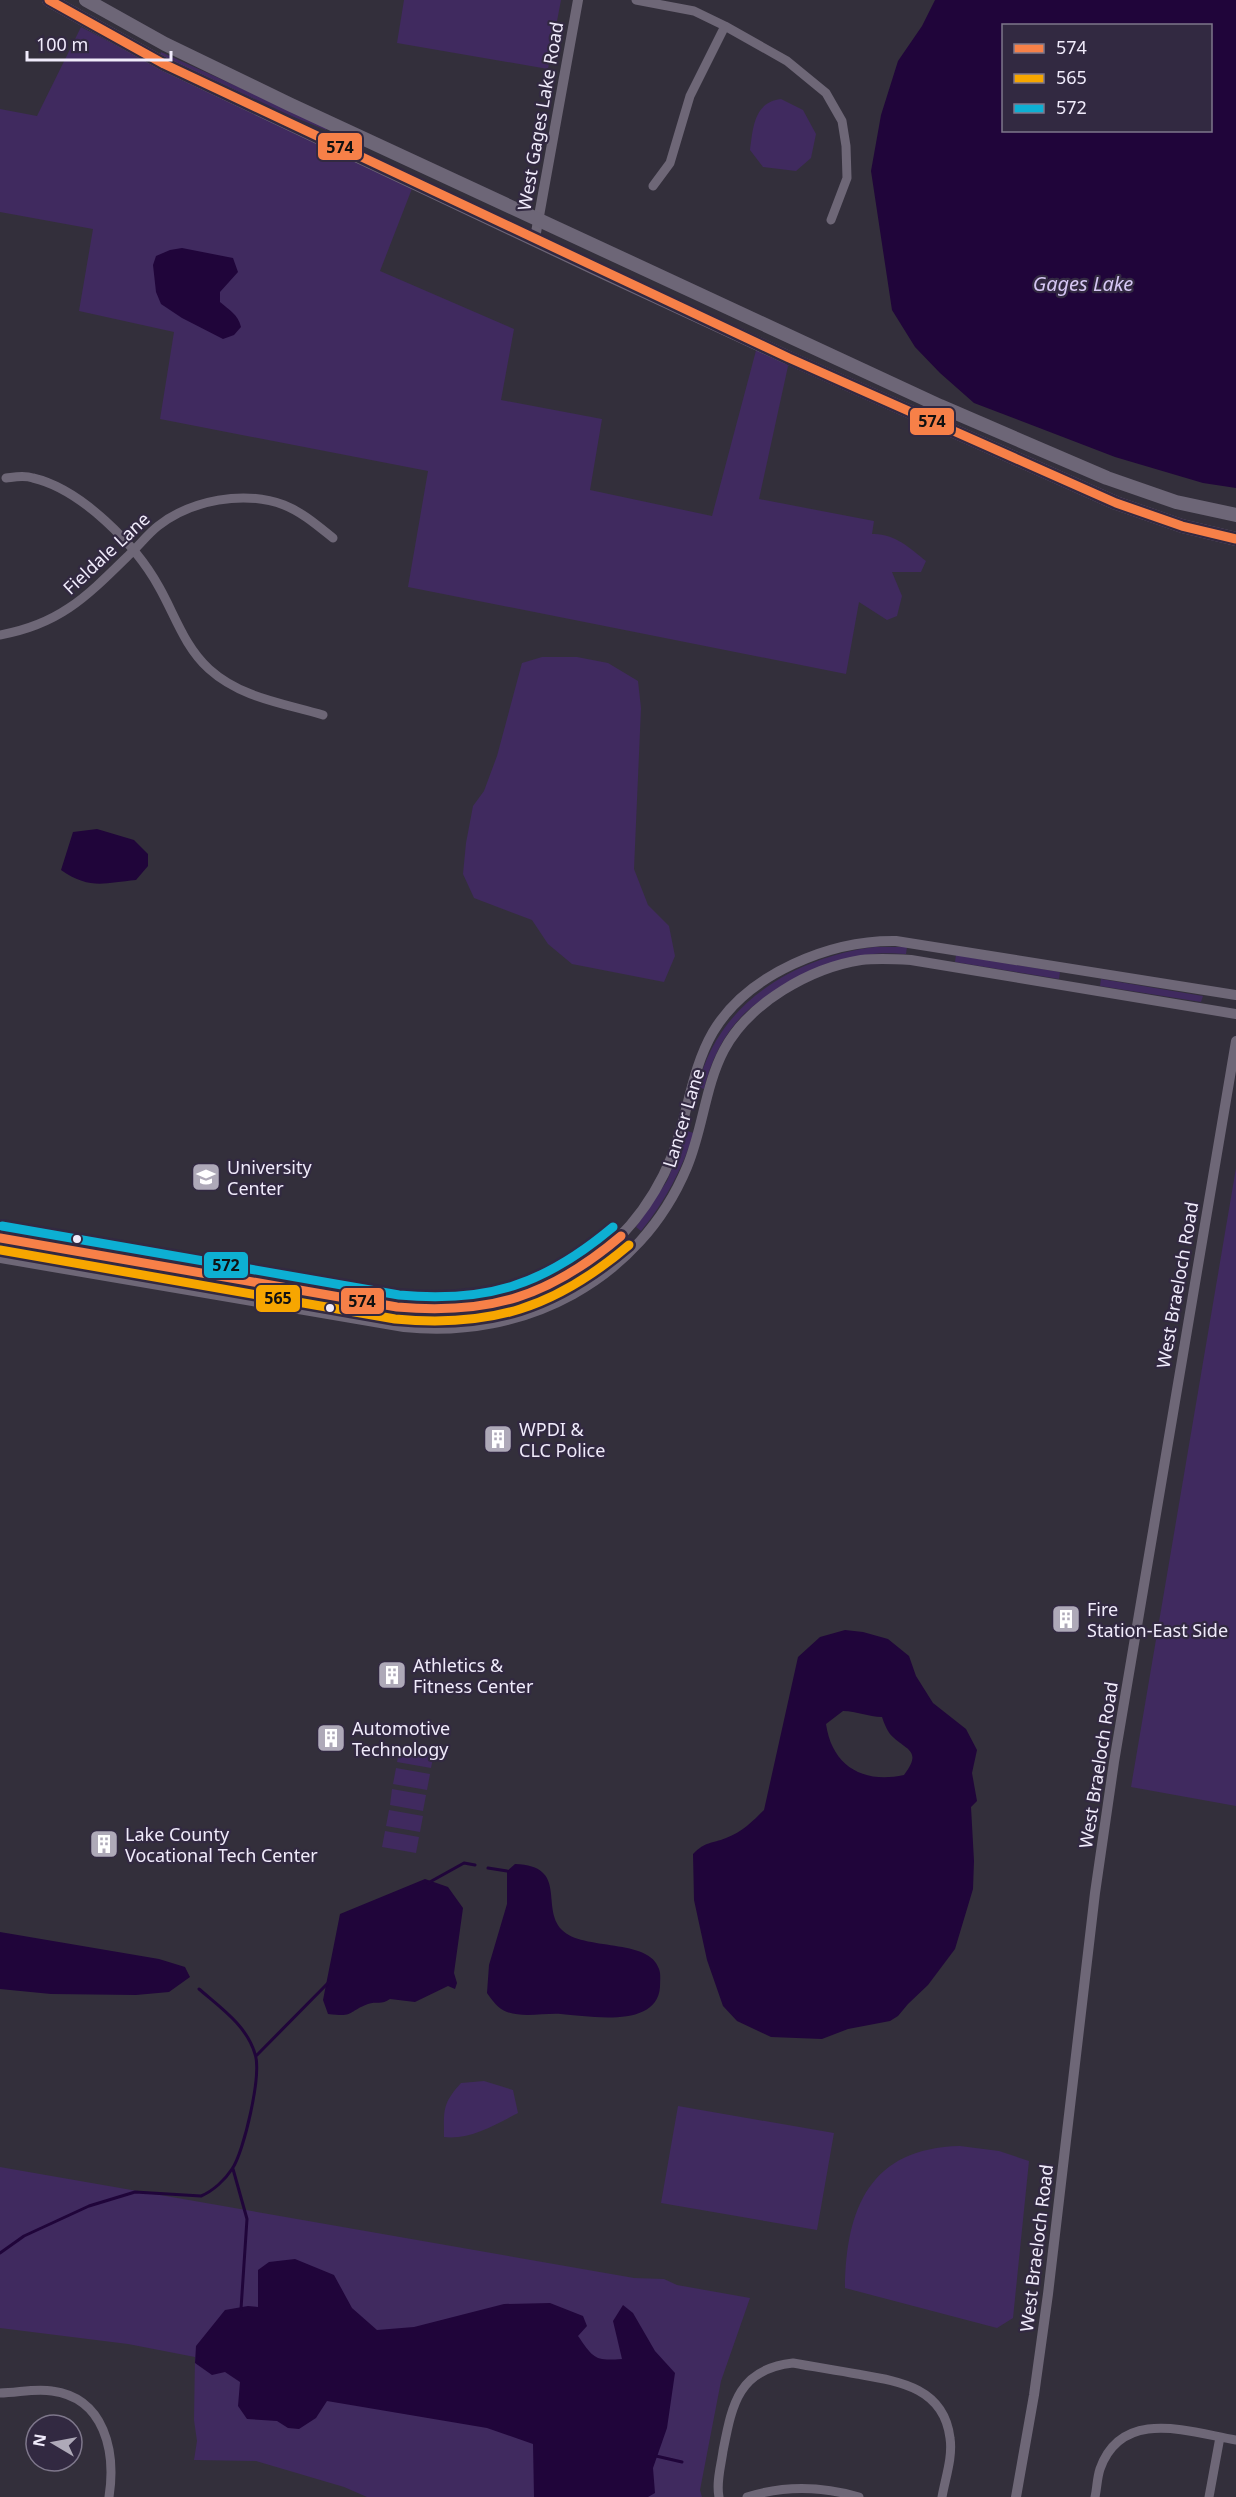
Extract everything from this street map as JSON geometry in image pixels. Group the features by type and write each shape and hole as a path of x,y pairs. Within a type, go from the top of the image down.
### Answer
{"main road":[{"path":"49,0 164,64 789,358 1116,503 1182,525 1236,539"},
{"path":"86,0 106,6 165,44 289,104 940,406 1107,478 1176,502 1236,514"}],"street":[{"name":"West Gages Lake Road","path":"535,238 578,0"},
{"path":"636,0 694,11 725,26 787,61 826,93 842,121 846,146 847,178 831,220"},
{"path":"653,186 670,163 690,96 725,26"},
{"path":"6,478 23,476 35,478 54,486 101,517 134,550 159,587 185,639 209,669 245,693 323,715"},
{"name":"Fieldale Lane","path":"0,634 39,626 71,608 156,527 187,509 229,499 246,498 284,505 333,538"},
{"name":"Lancer Lane","path":"0,1238 414,1310 450,1310 504,1303 535,1293 568,1277 601,1254 621,1236 651,1197 664,1174 681,1129 700,1058 714,1030 724,1016 765,980 807,957 839,946 896,941 1236,995"},
{"name":"Lancer Lane","path":"0,1258 404,1327 458,1329 504,1321 539,1311 588,1287 609,1272 636,1246 665,1210 683,1177 699,1136 717,1066 735,1033 746,1020 774,997 818,974 861,960 911,960 1236,1014"},
{"name":"West Braeloch Road","path":"1016,2497 1034,2395 1046,2305 1095,1893 1111,1784 1236,1041"},
{"path":"719,2497 718,2482 731,2409 741,2390 751,2379 764,2371 793,2363 896,2380 913,2386 930,2397 943,2413 951,2441 942,2497"},
{"path":"0,2393 48,2390 59,2392 72,2396 95,2415 103,2427 111,2457 109,2497"},
{"path":"1095,2497 1100,2470 1107,2455 1122,2440 1145,2428 1166,2427 1236,2440"},
{"path":"1116,2430 1122,2440"},
{"path":"1209,2497 1220,2437"},
{"path":"747,2497 806,2487 836,2490 859,2497"}],"shaded area":[{"path":"404,0 561,0 548,69 397,43"},
{"path":"81,27 179,78 413,186 380,271 514,329 501,400 602,419 590,490 712,516 758,343 790,357 759,499 874,521 872,534 895,539 908,546 926,561 921,572 892,572 902,596 897,616 887,620 859,602 846,674 408,587 428,471 160,419 174,332 79,311 93,229 0,212 0,109 37,116"},
{"path":"161,52 327,127 326,130 279,111 160,55"},
{"path":"781,99 803,110 816,134 811,158 796,171 763,167 750,150 756,117 765,105"},
{"path":"542,657 577,657 608,663 638,681 641,708 634,869 648,905 669,926 675,956 664,982 572,964 548,944 532,920 474,898 463,874 473,806 484,791 497,756 522,663"},
{"path":"875,947 907,947 906,954 863,955 839,962 765,998 749,1009 731,1029 717,1051 704,1089 698,1087 707,1058 722,1032 741,1009 763,990 816,961 845,952"},
{"path":"956,955 1060,972 1059,979 955,962"},
{"path":"1101,979 1203,996 1201,1002 1100,986"},
{"path":"687,1131 694,1133 684,1159 658,1209 641,1231 636,1227 667,1181"},
{"path":"1236,1168 1236,1806 1131,1787"},
{"path":"0,1244 31,1250 30,1257 0,1252"},
{"path":"613,1252 617,1257 603,1270 558,1297 556,1290 585,1273"},
{"path":"74,1257 336,1302 334,1310 73,1265"},
{"path":"523,1303 525,1310 454,1322 419,1322 381,1318 382,1311 436,1316 471,1314"},
{"path":"400,1747 434,1753 431,1768 397,1762"},
{"path":"396,1768 430,1774 427,1790 393,1784"},
{"path":"392,1789 426,1795 423,1811 390,1805"},
{"path":"389,1810 423,1816 420,1832 386,1826"},
{"path":"385,1831 419,1837 416,1853 382,1847"},
{"path":"484,2081 513,2090 518,2113 473,2134 444,2137 444,2114 450,2096 461,2083"},
{"path":"678,2106 834,2133 817,2230 661,2203"},
{"path":"960,2146 999,2151 1029,2161 1013,2318 997,2328 845,2288 851,2232 858,2208 869,2188 884,2171 904,2158 929,2149"},
{"path":"0,2167 634,2278 664,2279 677,2285 750,2298 721,2381 700,2490 702,2497 367,2497 344,2487 256,2461 194,2460 197,2441 194,2420 195,2357 128,2344 0,2328"}],"water":[{"name":"Gages Lake","path":"935,0 1236,0 1236,488 1203,483 1115,457 974,403 915,347 892,310 871,171 881,115 898,61 922,26"},
{"path":"182,248 233,258 238,272 220,292 220,302 233,313 240,323 241,327 234,335 223,339 182,318 161,304 156,292 153,265 156,256"},
{"path":"97,829 134,840 148,854 148,866 136,880 89,883 61,870 73,832"},
{"path":"845,1630 888,1639 909,1656 916,1676 933,1703 966,1729 977,1750 972,1773 977,1801 971,1807 973,1889 955,1949 928,1985 898,2016 890,2021 848,2029 822,2039 771,2037 737,2021 723,2006 707,1960 694,1900 693,1854 705,1845 737,1833 764,1810 798,1657 820,1637","holes":["843,1711 882,1717 890,1734 912,1755 910,1766 904,1775 875,1777 852,1769 843,1761 829,1739 826,1724"]},
{"path":"515,1864 532,1866 542,1872 548,1880 556,1921 562,1930 584,1941 630,1949 653,1959 660,1971 660,1987 656,2000 647,2009 635,2015 620,2017 527,2015 507,2012 496,2004 487,1993 489,1965 507,1904 507,1871"},
{"path":"425,1879 448,1887 463,1908 454,1973 457,1983 455,1989 448,1986 415,2002 390,1999 368,2004 347,2015 328,2014 323,2000 340,1914"},
{"path":"0,1932 159,1959 185,1967 190,1977 169,1992 136,1995 51,1994 0,1989"},
{"path":"295,2259 334,2275 352,2308 377,2330 414,2327 504,2304 550,2303 583,2316 587,2326 578,2336 592,2354 600,2359 622,2359 613,2321 623,2305 633,2313 655,2351 675,2373 667,2428 653,2468 655,2493 648,2497 534,2497 533,2444 487,2428 327,2401 316,2418 299,2429 288,2428 277,2421 247,2419 238,2406 240,2382 225,2372 212,2375 195,2363 196,2346 225,2310 248,2306 258,2307 258,2270 269,2262"}],"waterway":[{"path":"428,1883 464,1863 475,1865"},
{"path":"488,1868 507,1871"},
{"path":"256,2056 329,1982"},
{"path":"0,2253 24,2236 89,2206 135,2192 201,2196 214,2188 229,2173 242,2147 251,2113 257,2064 251,2044 240,2026 199,1989"},
{"path":"233,2169 247,2219 241,2309"},
{"path":"656,2456 682,2462"}],"transit line":[{"name":"574","path":"49,0 164,64 789,358 1116,503 1182,526 1236,539"},
{"name":"572","path":"2,1226 399,1295 431,1297 460,1296 514,1286 563,1263 613,1227"},
{"name":"574","path":"0,1238 397,1307 430,1309 461,1308 517,1297 569,1274 621,1236"},
{"name":"565","path":"0,1250 395,1319 430,1321 462,1320 520,1309 575,1284 602,1267 629,1245"}],"place":[{"name":"University Center","path":"206,1177"},
{"name":"WPDI & CLC Police","path":"498,1439"},
{"name":"Fire Station-East Side","path":"1066,1619"},
{"name":"Athletics & Fitness Center","path":"392,1675"},
{"name":"Automotive Technology","path":"331,1738"},
{"name":"Lake County Vocational Tech Center","path":"104,1844"}]}
